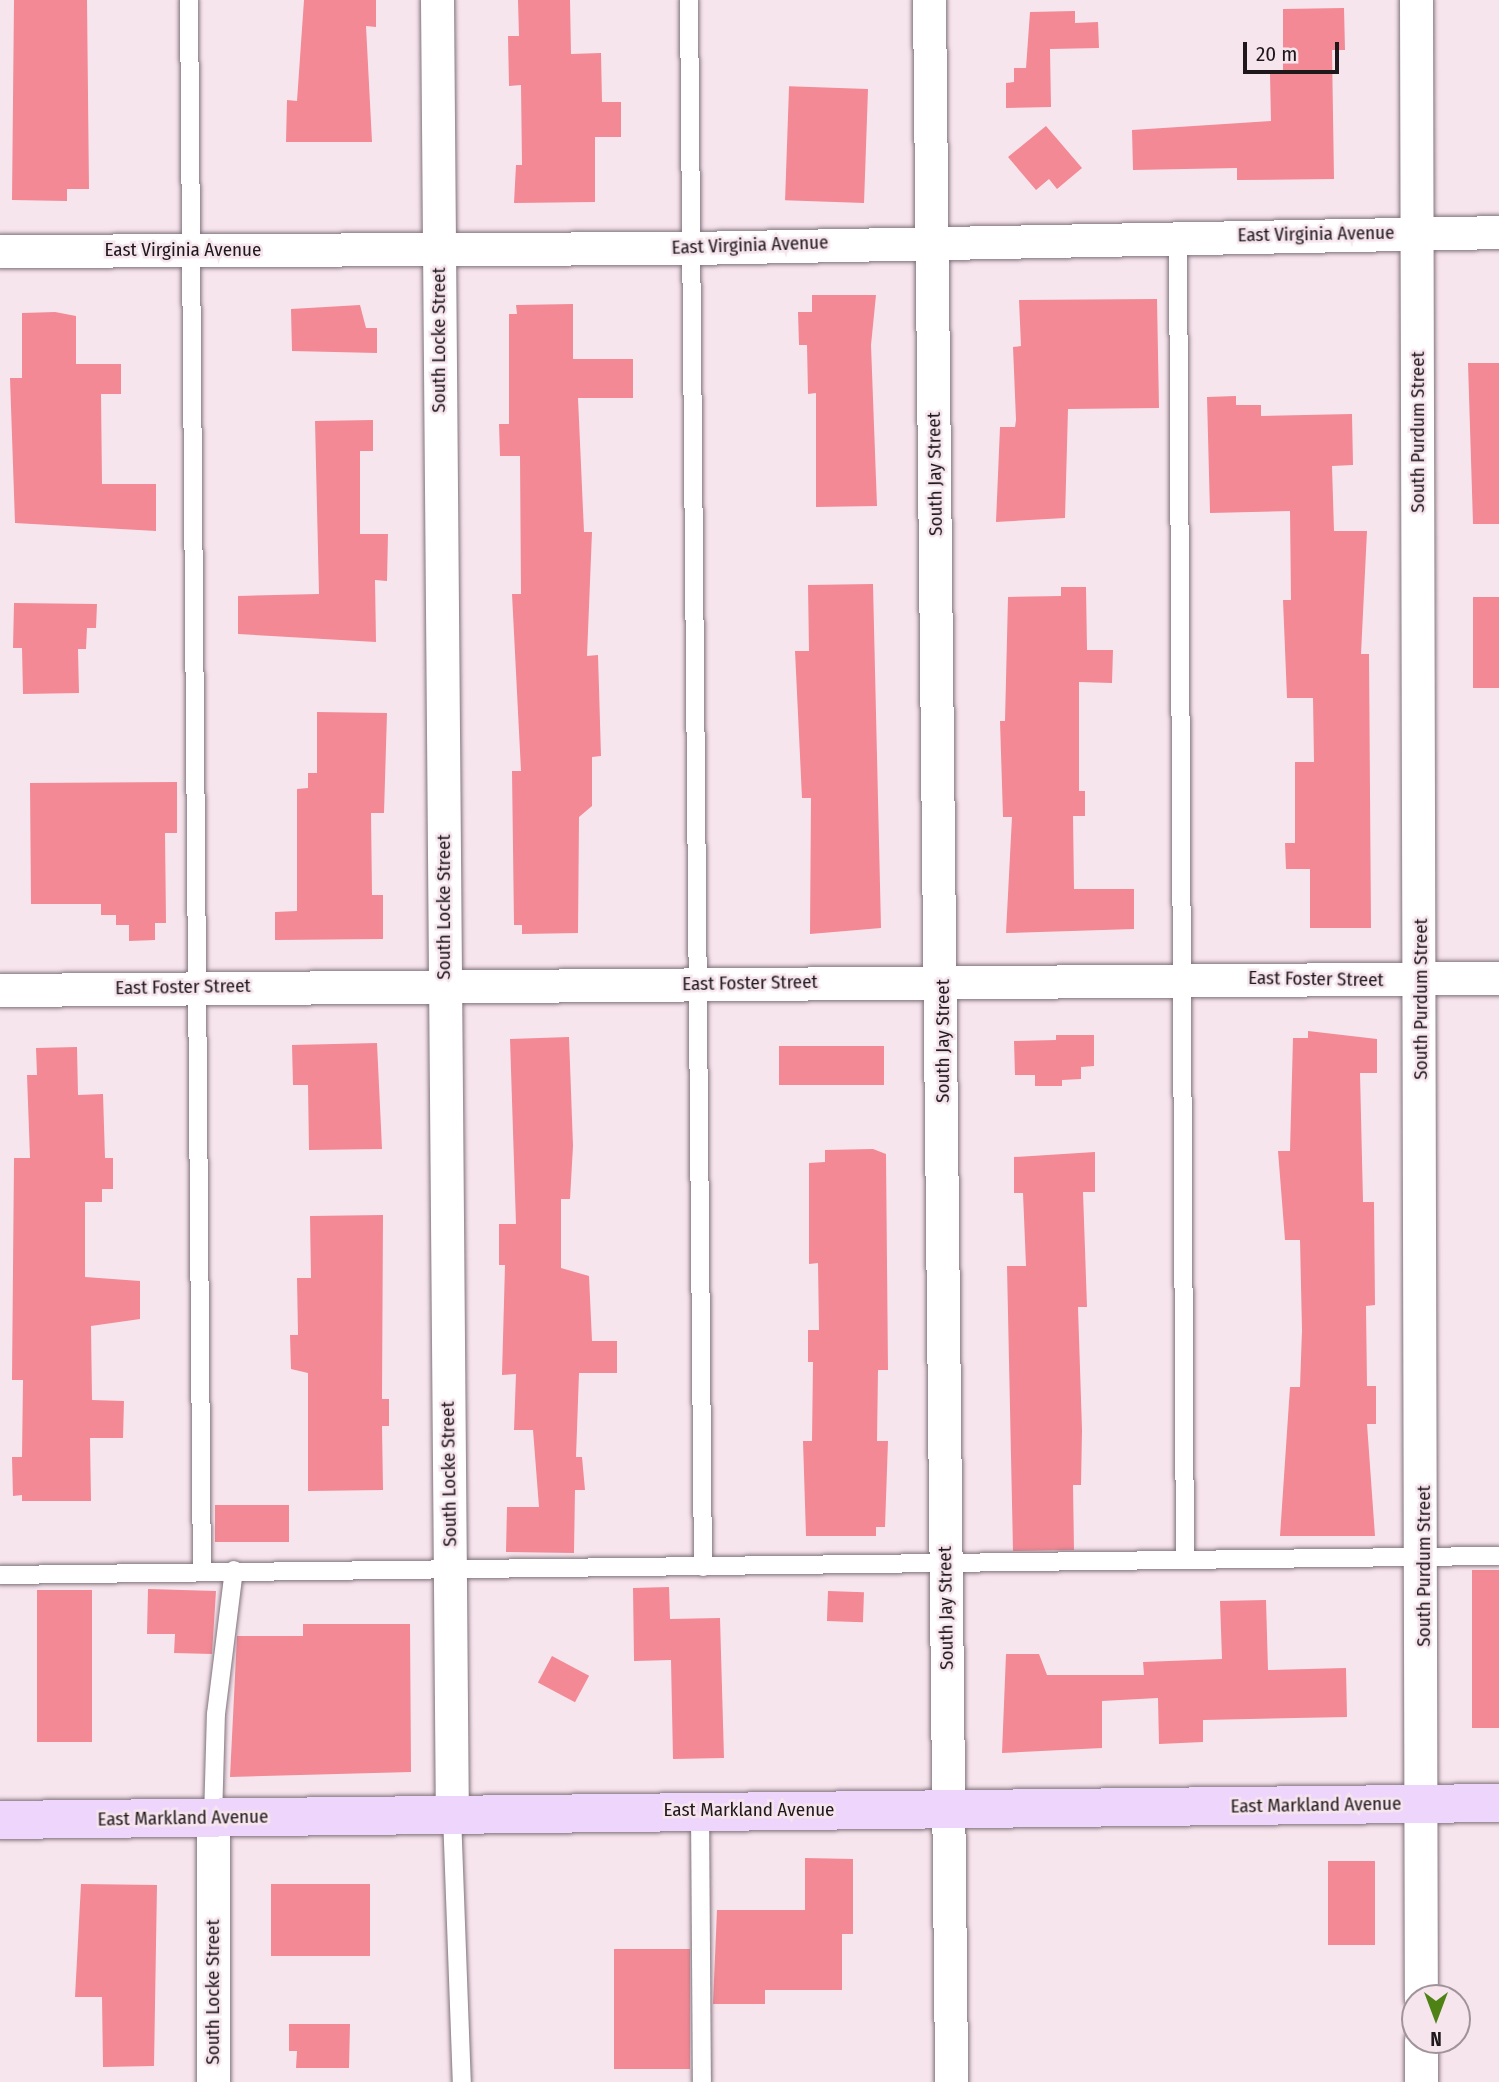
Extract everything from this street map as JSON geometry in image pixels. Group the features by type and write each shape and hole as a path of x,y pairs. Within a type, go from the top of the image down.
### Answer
{"main road":[{"name":"East Markland Avenue","path":"0,1820 1499,1803"}],"street":[{"name":"South Locke Street","path":"437,0 452,1815"},
{"name":"South Jay Street","path":"929,0 942,981 951,2082"},
{"name":"South Purdum Street","path":"1416,0 1424,1557 1421,1984"},
{"name":"East Virginia Avenue","path":"0,251 691,248 932,240 1499,232"},
{"name":"East Foster Street","path":"0,990 1182,978 1499,978"},
{"name":"South Locke Street","path":"213,1818 213,2082"},
{"path":"1421,2054 1421,2082"}],"lane":[{"path":"189,0 202,1569"},
{"path":"689,0 703,1567"},
{"path":"1178,236 1185,1560"},
{"path":"0,1575 202,1569 450,1574 703,1567 1499,1556"},
{"path":"213,1818 216,1714 234,1570"},
{"path":"700,1810 702,2082"},
{"path":"452,1815 463,2082"}],"building":[{"path":"14,0 87,0 89,189 67,189 67,201 12,200"},
{"path":"304,0 376,0 376,27 366,26 372,142 286,142 287,100 297,101"},
{"path":"518,0 570,0 571,54 601,53 602,102 621,102 621,137 595,137 595,202 514,203 516,165 522,165 521,85 509,86 508,36 519,36"},
{"path":"1344,8 1345,50 1332,50 1334,179 1237,180 1237,168 1133,170 1132,130 1271,121 1270,74 1283,74 1283,9"},
{"path":"1075,11 1075,23 1098,22 1099,48 1050,49 1051,107 1006,108 1006,83 1014,82 1014,68 1026,68 1030,12"},
{"path":"789,86 868,89 864,203 785,200"},
{"path":"1046,126 1082,168 1057,189 1049,179 1036,190 1008,157"},
{"path":"812,295 876,295 871,345 877,506 816,507 816,393 808,394 807,345 799,345 798,312 812,312"},
{"path":"1157,299 1159,408 1068,409 1065,518 996,522 1000,427 1015,427 1016,420 1013,347 1021,346 1019,300"},
{"path":"573,304 573,359 633,359 633,398 578,398 584,532 592,532 587,656 598,655 601,756 592,757 592,806 579,817 578,933 522,934 522,925 514,925 512,771 521,771 512,594 521,594 520,456 500,456 499,424 509,424 509,314 517,314 516,305"},
{"path":"360,305 366,328 377,328 377,353 292,351 291,309"},
{"path":"55,312 76,316 76,364 121,364 121,394 101,394 102,484 156,484 156,531 15,523 10,378 22,378 22,313"},
{"path":"1468,363 1499,363 1499,524 1473,524"},
{"path":"1236,396 1236,405 1261,405 1261,416 1352,414 1353,465 1332,466 1334,531 1367,531 1361,654 1369,654 1371,928 1310,928 1310,869 1286,869 1285,843 1295,843 1295,762 1314,762 1313,698 1287,698 1283,600 1291,600 1290,511 1210,513 1207,397"},
{"path":"373,420 373,451 360,451 360,534 388,534 387,581 375,580 376,642 238,634 238,596 319,594 315,421"},
{"path":"873,584 881,928 810,934 811,798 802,798 795,651 809,651 808,585"},
{"path":"1061,587 1086,587 1087,650 1113,650 1112,683 1079,682 1079,791 1085,791 1085,816 1073,816 1074,889 1134,889 1134,929 1006,933 1012,817 1003,817 1000,721 1005,721 1008,597 1061,596"},
{"path":"1473,597 1499,597 1499,688 1473,688"},
{"path":"14,603 97,604 96,628 87,628 86,649 78,649 79,693 23,694 22,648 13,648"},
{"path":"317,712 387,713 384,813 371,813 372,895 383,895 383,939 275,940 275,912 297,911 297,789 308,788 308,773 317,773"},
{"path":"177,782 177,833 165,833 166,923 155,923 155,940 129,941 129,925 116,925 116,915 101,915 101,904 31,904 30,783"},
{"path":"1308,1031 1377,1039 1377,1073 1360,1073 1363,1202 1374,1202 1375,1305 1366,1306 1367,1386 1376,1386 1376,1424 1367,1424 1375,1536 1280,1536 1290,1387 1300,1387 1302,1330 1300,1240 1285,1240 1278,1151 1290,1151 1293,1038 1308,1038"},
{"path":"1056,1035 1094,1035 1094,1066 1081,1067 1081,1079 1062,1080 1062,1086 1035,1086 1035,1075 1015,1075 1014,1041 1056,1040"},
{"path":"569,1037 573,1146 570,1199 561,1199 561,1268 589,1276 592,1341 617,1341 617,1373 579,1373 576,1457 582,1457 585,1490 575,1490 574,1553 506,1552 507,1507 539,1507 533,1430 514,1430 516,1374 502,1375 505,1265 499,1265 499,1224 516,1224 510,1039"},
{"path":"377,1043 382,1149 309,1150 308,1085 293,1085 292,1045"},
{"path":"779,1046 884,1046 884,1085 779,1085"},
{"path":"77,1047 78,1095 103,1094 105,1158 113,1158 113,1189 102,1189 102,1202 85,1202 85,1277 140,1281 140,1319 91,1326 92,1400 124,1401 123,1438 90,1438 91,1501 22,1501 22,1495 13,1496 12,1457 22,1457 23,1380 12,1380 14,1158 30,1158 27,1075 37,1075 36,1048"},
{"path":"873,1149 886,1154 888,1370 878,1370 877,1441 888,1441 885,1527 876,1527 876,1536 806,1536 803,1441 812,1441 813,1362 808,1362 808,1330 819,1330 818,1263 809,1264 809,1163 825,1162 825,1150"},
{"path":"1095,1152 1095,1192 1083,1192 1087,1307 1078,1307 1082,1430 1081,1485 1073,1485 1074,1550 1013,1551 1007,1266 1026,1266 1023,1193 1014,1193 1014,1157"},
{"path":"383,1215 382,1399 389,1399 389,1426 382,1426 383,1490 308,1491 308,1373 291,1369 290,1335 298,1335 297,1278 311,1278 310,1216"},
{"path":"215,1505 289,1505 289,1542 215,1542"},
{"path":"1472,1570 1499,1570 1499,1728 1472,1728"},
{"path":"669,1587 670,1619 720,1618 724,1758 673,1759 671,1660 634,1661 633,1588"},
{"path":"148,1589 216,1591 212,1654 174,1653 175,1634 147,1634"},
{"path":"37,1590 92,1590 92,1742 37,1742"},
{"path":"828,1591 864,1592 863,1622 827,1621"},
{"path":"1266,1600 1268,1670 1346,1668 1347,1717 1203,1720 1203,1742 1159,1744 1158,1698 1102,1701 1102,1748 1002,1753 1006,1654 1039,1654 1047,1675 1144,1675 1143,1662 1222,1659 1220,1601"},
{"path":"303,1624 410,1624 411,1772 230,1777 237,1636 303,1636"},
{"path":"552,1656 589,1676 575,1702 538,1682"},
{"path":"805,1858 853,1859 853,1934 842,1934 842,1990 765,1990 765,2004 713,2004 717,1910 805,1910"},
{"path":"1328,1861 1375,1861 1375,1945 1328,1945"},
{"path":"81,1884 157,1885 154,2066 103,2067 102,1997 75,1997"},
{"path":"271,1884 370,1884 370,1956 271,1956"},
{"path":"614,1949 690,1949 690,2069 614,2069"},
{"path":"289,2024 350,2024 349,2068 296,2068 297,2051 289,2051"}]}
